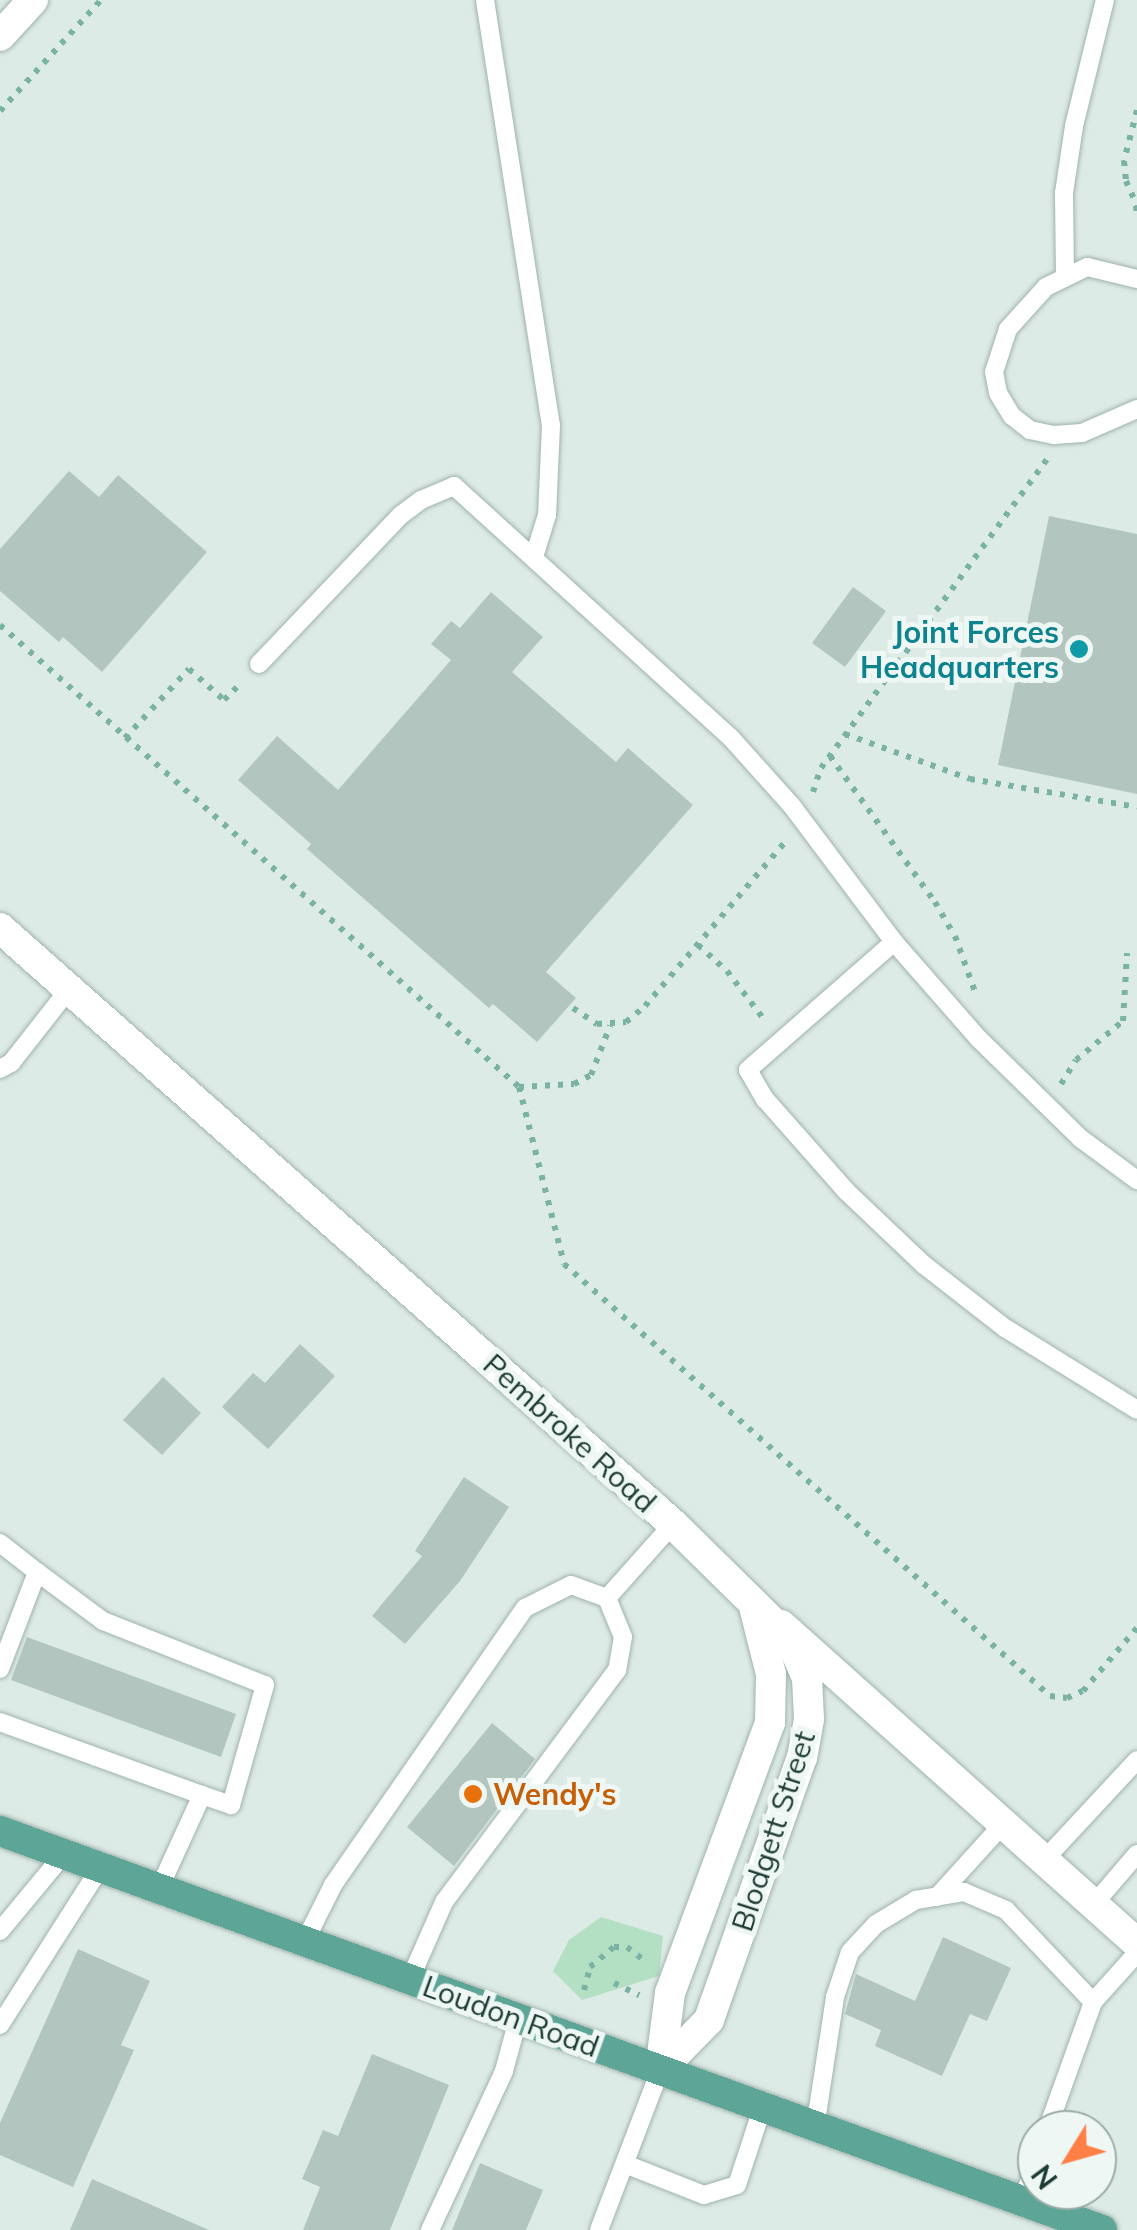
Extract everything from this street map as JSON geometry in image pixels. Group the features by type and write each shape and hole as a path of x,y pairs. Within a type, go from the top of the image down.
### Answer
{"main road":[{"name":"Loudon Road","path":"0,1831 1017,2201"},
{"name":"Loudon Road","path":"1033,2210 1066,2230"},
{"name":"Loudon Road","path":"1043,2210 1102,2230"}],"street":[{"path":"0,36 33,0"},
{"name":"Pembroke Road","path":"0,928 1137,1943"},
{"name":"Blodgett Street","path":"660,2070 670,1993 770,1724 772,1686 768,1651 752,1599"},
{"name":"Blodgett Street","path":"660,2070 710,2020 797,1775 809,1719 807,1678 790,1638 752,1599"}],"lane":[{"path":"485,0 551,425 547,515 534,557"},
{"path":"1065,276 1064,193 1074,126 1105,0"},
{"path":"1137,279 1087,267 1065,276 1030,302 1008,329 997,354 998,393 1012,416 1030,430 1054,436 1095,429 1137,409"},
{"path":"259,664 401,515 420,500 454,486 731,738 804,820 894,942 979,1039 1080,1138 1137,1180"},
{"path":"894,942 748,1070 764,1099 846,1190 924,1266 1005,1328 1137,1410"},
{"path":"0,1070 11,1063 69,989"},
{"path":"606,1598 672,1524"},
{"path":"0,1543 103,1621 265,1685 231,1805 0,1722"},
{"path":"0,1669 37,1572"},
{"path":"305,1941 333,1885 525,1608 572,1585 606,1598 622,1636 617,1670 444,1902 410,1979"},
{"path":"1045,1859 1137,1760"},
{"path":"758,1764 797,1775"},
{"path":"159,1889 202,1796"},
{"path":"936,1897 1004,1822"},
{"path":"0,1931 64,1854"},
{"path":"1094,1904 1137,1854"},
{"path":"0,2024 100,1868"},
{"path":"814,2128 836,1997 850,1952 876,1924 916,1900 964,1892 1006,1910 1094,2002"},
{"path":"1054,2110 1094,2002 1137,1953"},
{"path":"430,2230 504,2071 518,2019"},
{"path":"599,2230 660,2070"},
{"path":"625,2164 704,2195 737,2185 762,2109"}],"path":[{"path":"0,111 102,0"},
{"path":"1137,110 1124,161 1137,218"},
{"path":"574,1008 597,1024 626,1022 698,945 804,820 830,756 1048,458"},
{"path":"0,625 519,1087 564,1264 1050,1696 1067,1698 1083,1691 1137,1628"},
{"path":"125,738 189,668 224,700 259,664"},
{"path":"845,734 970,779 1137,807"},
{"path":"830,756 935,902 955,936 977,996"},
{"path":"698,945 744,994"},
{"path":"1045,1074 1059,1087 1076,1060 1123,1022 1127,954"},
{"path":"519,1087 574,1084 590,1075 610,1026"},
{"path":"584,1990 590,1967 614,1947 627,1947 643,1956 649,1968"},
{"path":"614,1983 640,1996"}],"green space":[{"path":"601,1917 663,1936 659,1976 582,2000 553,1971 569,1940"}],"building":[{"path":"69,471 99,497 118,475 207,552 102,672 63,637 59,642 0,591 0,549"},
{"name":"Joint Forces Headquarters","path":"1049,516 1137,534 1137,794 998,765"},
{"path":"853,587 886,611 845,667 812,643"},
{"path":"491,592 543,637 512,672 616,762 628,748 693,805 546,972 576,998 537,1042 493,1004 489,1008 307,849 311,844 238,780 277,736 338,790 451,660 431,644 451,621 460,628"},
{"path":"300,1344 335,1376 268,1449 222,1407 253,1373 265,1383"},
{"path":"163,1377 201,1413 162,1455 123,1420"},
{"path":"464,1477 509,1507 460,1581 405,1644 372,1616 422,1556 415,1551"},
{"path":"27,1637 236,1714 221,1757 11,1680"},
{"name":"Wendy's","path":"492,1723 535,1759 454,1866 407,1827"},
{"path":"943,1937 1011,1968 987,2021 970,2014 942,2076 875,2046 881,2030 845,2014 856,1974 915,2001"},
{"path":"78,1949 150,1981 121,2045 134,2050 73,2187 0,2155 0,2123"},
{"path":"372,2054 449,2085 390,2230 303,2230 320,2187 302,2179 323,2130 338,2136"},
{"path":"480,2163 543,2190 526,2230 452,2230"},
{"path":"92,2179 209,2230 70,2230"}],"place":[{"name":"Joint Forces Headquarters","path":"1079,649"},
{"name":"Wendy's","path":"473,1794"}]}
